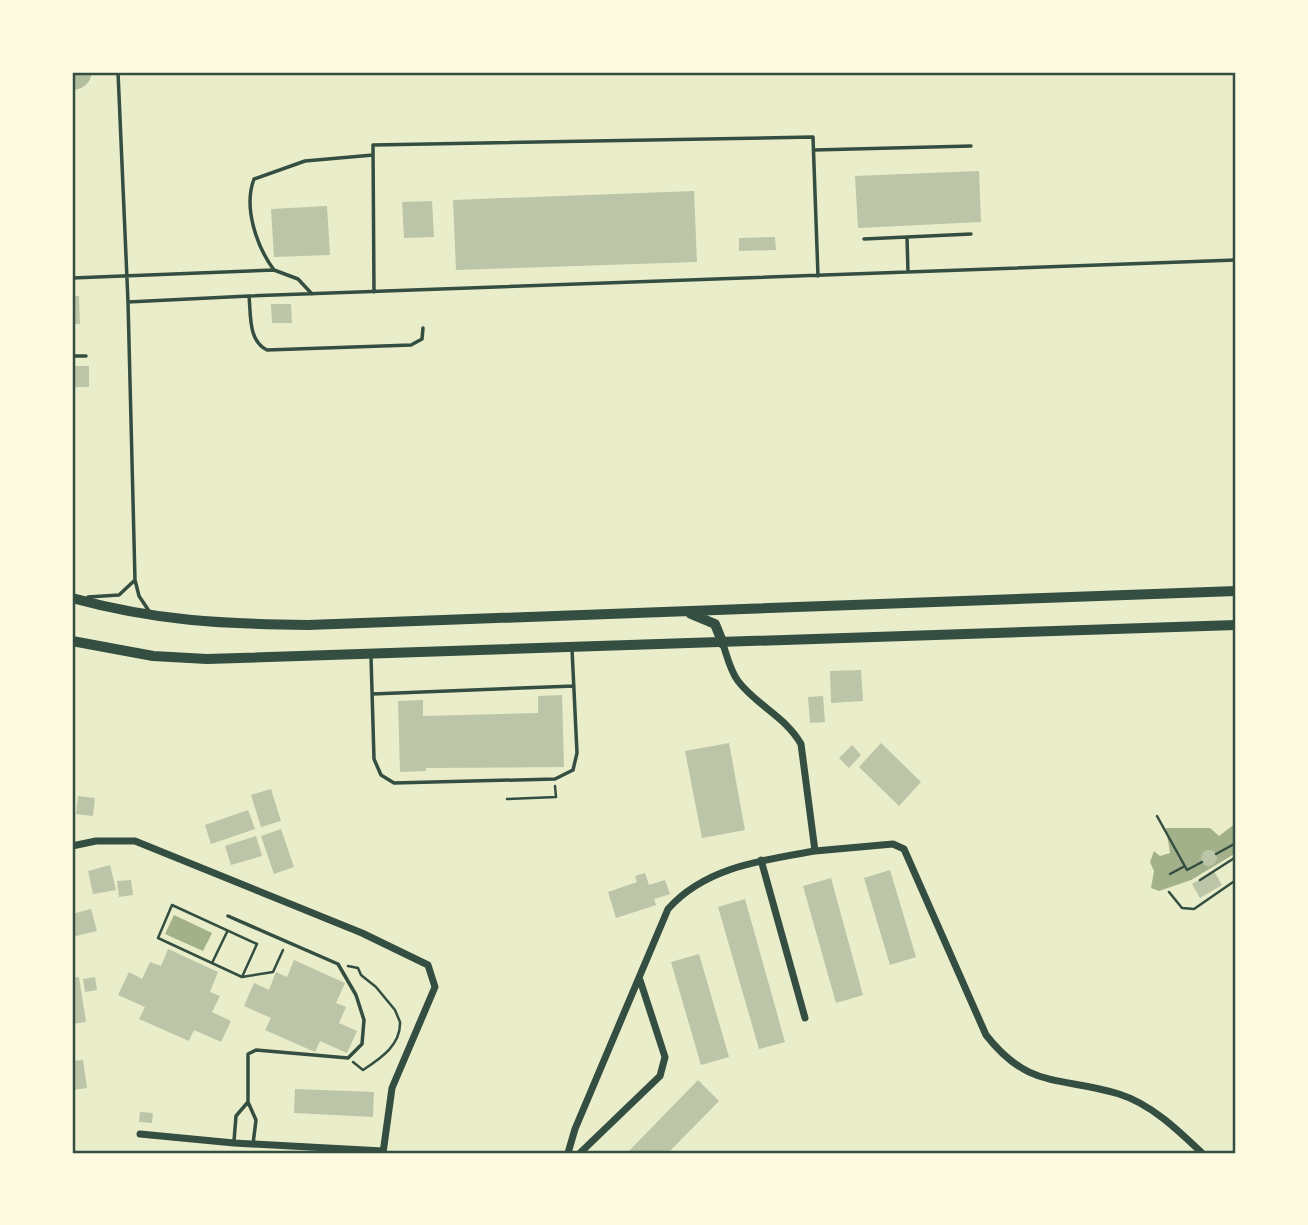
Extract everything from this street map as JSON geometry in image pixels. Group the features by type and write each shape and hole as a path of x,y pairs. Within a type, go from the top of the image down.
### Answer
{"main road":[{"path":"72,598 127,613 212,624 308,625 1236,591"},
{"path":"664,610 701,615 715,624 723,644"},
{"path":"72,641 153,656 207,659 371,656 1236,625"}],"street":[{"path":"723,644 738,680 793,730 801,744 815,851"},
{"path":"72,846 96,841 135,841 362,933 428,965 435,987 392,1088 383,1152 140,1134"},
{"path":"568,1153 575,1129 640,979 653,939 668,909 678,898 691,887 729,869 761,860 815,851 893,844 904,849 986,1035 1000,1054 1042,1079 1119,1094 1141,1104 1202,1153"},
{"path":"761,860 805,1018"},
{"path":"580,1153 660,1076 664,1066 665,1057 640,979"}],"lane":[{"path":"118,72 128,302 135,580 139,596 155,617"},
{"path":"374,292 373,145 813,137 818,276"},
{"path":"814,150 971,146"},
{"path":"274,270 254,235 251,187 254,179 305,161 373,155"},
{"path":"864,239 971,234"},
{"path":"907,237 908,272"},
{"path":"128,302 1236,260"},
{"path":"72,278 274,270 298,279 312,294"},
{"path":"250,296 252,332 256,341 267,350 411,345 422,339 424,328"},
{"path":"72,356 86,356"},
{"path":"72,598 119,595 135,580"},
{"path":"371,656 374,759 382,775 394,783 555,779 573,770 577,753 572,647"},
{"path":"372,694 574,686"},
{"path":"228,916 338,964 356,995 364,1020 362,1044 348,1058 256,1050 247,1054 246,1061 250,1070 248,1102 256,1120 253,1144"},
{"path":"234,1143 236,1116 248,1102"}],"path":[{"path":"507,799 556,797 555,779"},
{"path":"1157,816 1187,870 1202,862"},
{"path":"1216,854 1236,842"},
{"path":"1200,880 1236,857"},
{"path":"1170,874 1185,866"},
{"path":"1169,892 1182,908 1194,909 1236,880"},
{"path":"242,977 257,944 172,905 158,938 242,977 273,972 287,942"},
{"path":"212,963 228,931"},
{"path":"338,964 358,968 361,975 376,987 395,1010 400,1022 397,1042 363,1070 348,1058"}],"shaded area":[{"path":"1236,823 1236,853 1191,880 1159,891 1151,888 1154,871 1150,862 1154,851 1160,856 1170,853 1166,828 1210,828 1219,836"},
{"path":"174,915 212,933 203,951 165,934"}],"building":[{"path":"979,171 981,222 858,228 855,176"},
{"path":"694,191 697,262 456,270 453,200"},
{"path":"432,201 434,237 404,238 402,202"},
{"path":"327,206 330,255 274,257 271,209"},
{"path":"775,237 776,250 739,251 739,238"},
{"path":"72,296 79,296 80,324 72,324"},
{"path":"271,304 291,304 292,323 272,323"},
{"path":"72,366 89,366 89,387 72,387"},
{"path":"861,670 863,701 831,703 830,671"},
{"path":"562,695 564,767 426,768 426,771 400,772 398,701 423,700 423,716 538,713 538,696"},
{"path":"823,696 825,722 810,723 808,697"},
{"path":"729,743 745,830 702,838 685,751"},
{"path":"881,743 921,782 899,806 859,767"},
{"path":"852,745 861,755 849,768 839,758"},
{"path":"271,789 281,821 261,827 251,795"},
{"path":"78,796 95,798 93,816 76,814"},
{"path":"248,810 255,829 211,844 205,825"},
{"path":"281,829 294,867 274,874 261,836"},
{"path":"256,836 262,856 231,865 225,846"},
{"path":"1206,850 1212,850 1217,858 1215,864 1206,866 1201,861 1201,855"},
{"path":"110,865 116,890 93,894 88,871"},
{"path":"890,870 916,957 890,965 864,878"},
{"path":"1214,871 1222,885 1200,898 1192,884"},
{"path":"645,873 649,885 665,880 670,894 654,899 656,905 616,918 608,892 637,882 635,876"},
{"path":"831,878 863,995 836,1003 803,886"},
{"path":"131,880 133,895 119,897 117,881"},
{"path":"745,899 785,1042 759,1049 718,907"},
{"path":"91,909 97,931 72,937 72,914"},
{"path":"168,949 218,972 210,992 220,996 212,1012 231,1021 221,1042 194,1030 189,1041 139,1019 145,1007 118,995 129,972 142,979 150,962 161,966"},
{"path":"699,954 729,1057 701,1065 671,962"},
{"path":"294,960 345,983 336,1003 346,1007 339,1023 357,1031 347,1053 320,1041 315,1052 265,1030 271,1018 244,1006 254,983 269,990 276,972 287,977"},
{"path":"79,977 86,1022 72,1024 72,978"},
{"path":"95,977 97,990 85,992 83,979"},
{"path":"83,1060 87,1088 72,1090 72,1061"},
{"path":"698,1080 719,1101 668,1153 627,1153"},
{"path":"295,1089 374,1092 373,1117 294,1113"},
{"path":"140,1112 153,1113 152,1123 139,1122"}]}
